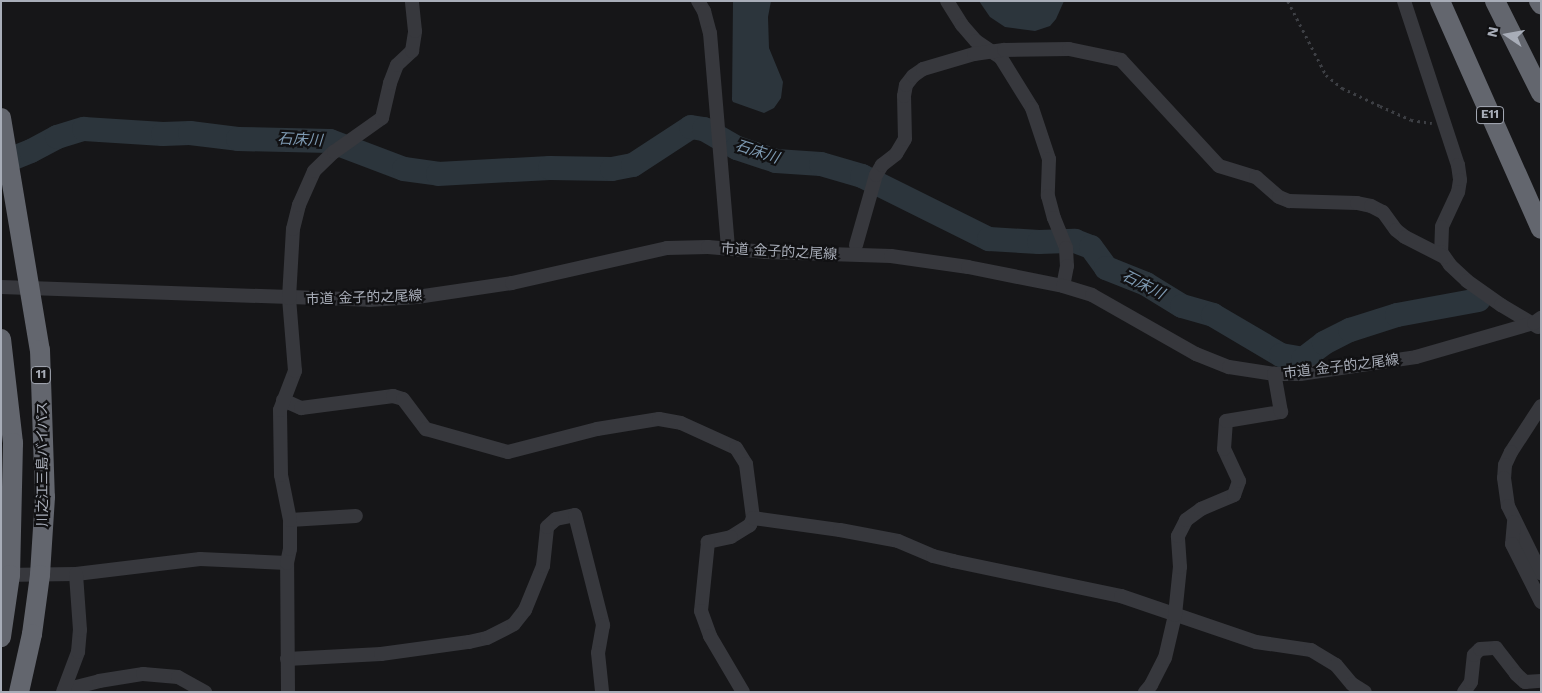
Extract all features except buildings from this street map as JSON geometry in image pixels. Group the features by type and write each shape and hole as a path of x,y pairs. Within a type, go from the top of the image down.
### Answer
{"highway":[{"name":"E11","path":"1440,1 1541,229"},
{"path":"1495,1 1541,93"},
{"name":"川之江三島バイパス","path":"1,118 40,350 46,497 40,575 32,634 19,692"},
{"name":"川之江三島バイパス","path":"1,339 13,443 1,637"}],"street":[{"path":"288,692 287,563 290,549 290,520 281,475 280,410 295,372 289,298 293,229 299,205 314,171 334,152 382,118 390,83 397,65 412,51 415,31 412,1"},
{"path":"698,1 704,11 710,33 728,248"},
{"path":"947,1 962,25 976,41 1001,58 1032,108 1046,144 1049,159 1048,196 1054,218 1066,248 1063,286"},
{"path":"1404,1 1458,166 1460,180 1458,192 1442,227 1441,252 1467,281 1501,305 1538,323"},
{"path":"856,246 876,175 882,165 896,154 905,139 904,96 906,85 913,76 923,68 991,51 1069,49 1121,60 1219,166 1256,176 1279,197 1289,201 1357,203 1372,206 1383,212 1396,230 1405,237 1444,257"},
{"name":"市道 金子的之尾線","path":"1,286 369,300 417,297 512,283 668,248 728,248 891,256 968,267 1063,286 1092,295 1196,354 1229,367 1274,374 1300,374 1416,357 1538,323"},
{"path":"1145,692 1151,685 1165,658 1174,615 1180,567 1178,536 1186,520 1201,508 1222,501 1234,494 1239,481 1224,449 1226,421 1280,412 1274,374"},
{"path":"283,400 301,408 393,396 403,398 426,429 508,452 606,428 659,419 681,423 736,448 746,464 753,518 750,525 731,537 708,542 702,610 710,636 743,692"},
{"path":"1541,406 1505,466 1505,492 1514,521 1541,573"},
{"path":"287,659 381,654 487,638 514,624 526,610 543,566 546,527 556,519 575,515 603,625 598,653 602,692"},
{"path":"290,520 356,516"},
{"path":"753,518 840,530 898,541 940,558 1121,596 1256,642 1311,650 1336,665 1352,684 1365,692"},
{"path":"1514,521 1512,544 1541,602"},
{"path":"6,575 76,574 200,559 287,563"},
{"path":"63,691 78,652 80,637 76,574"},
{"path":"1464,692 1471,682 1474,655 1480,649 1496,648 1524,682 1541,681"},
{"path":"63,691 99,681 143,674 178,677 205,692"}],"path":[{"path":"1288,1 1326,75 1342,88 1411,120 1429,123 1443,121"}],"shaded area":[{"path":"733,1 771,1 768,17 769,48 783,82 781,98 774,108 764,113 732,100"},
{"path":"979,1 1064,1 1056,19 1050,26 1035,31 1005,27 990,17"}],"waterway":[{"name":"石床川","path":"1,163 31,151 57,137 84,129 163,134 190,133 238,139 330,141 404,169 438,174 550,168 612,169 633,165 691,127 704,129 737,148 776,161 821,164 862,176 989,239 1039,242 1075,241 1091,247 1106,268 1146,284 1182,306 1213,315 1281,355 1303,359 1324,343 1350,330 1397,315 1479,300"}]}
